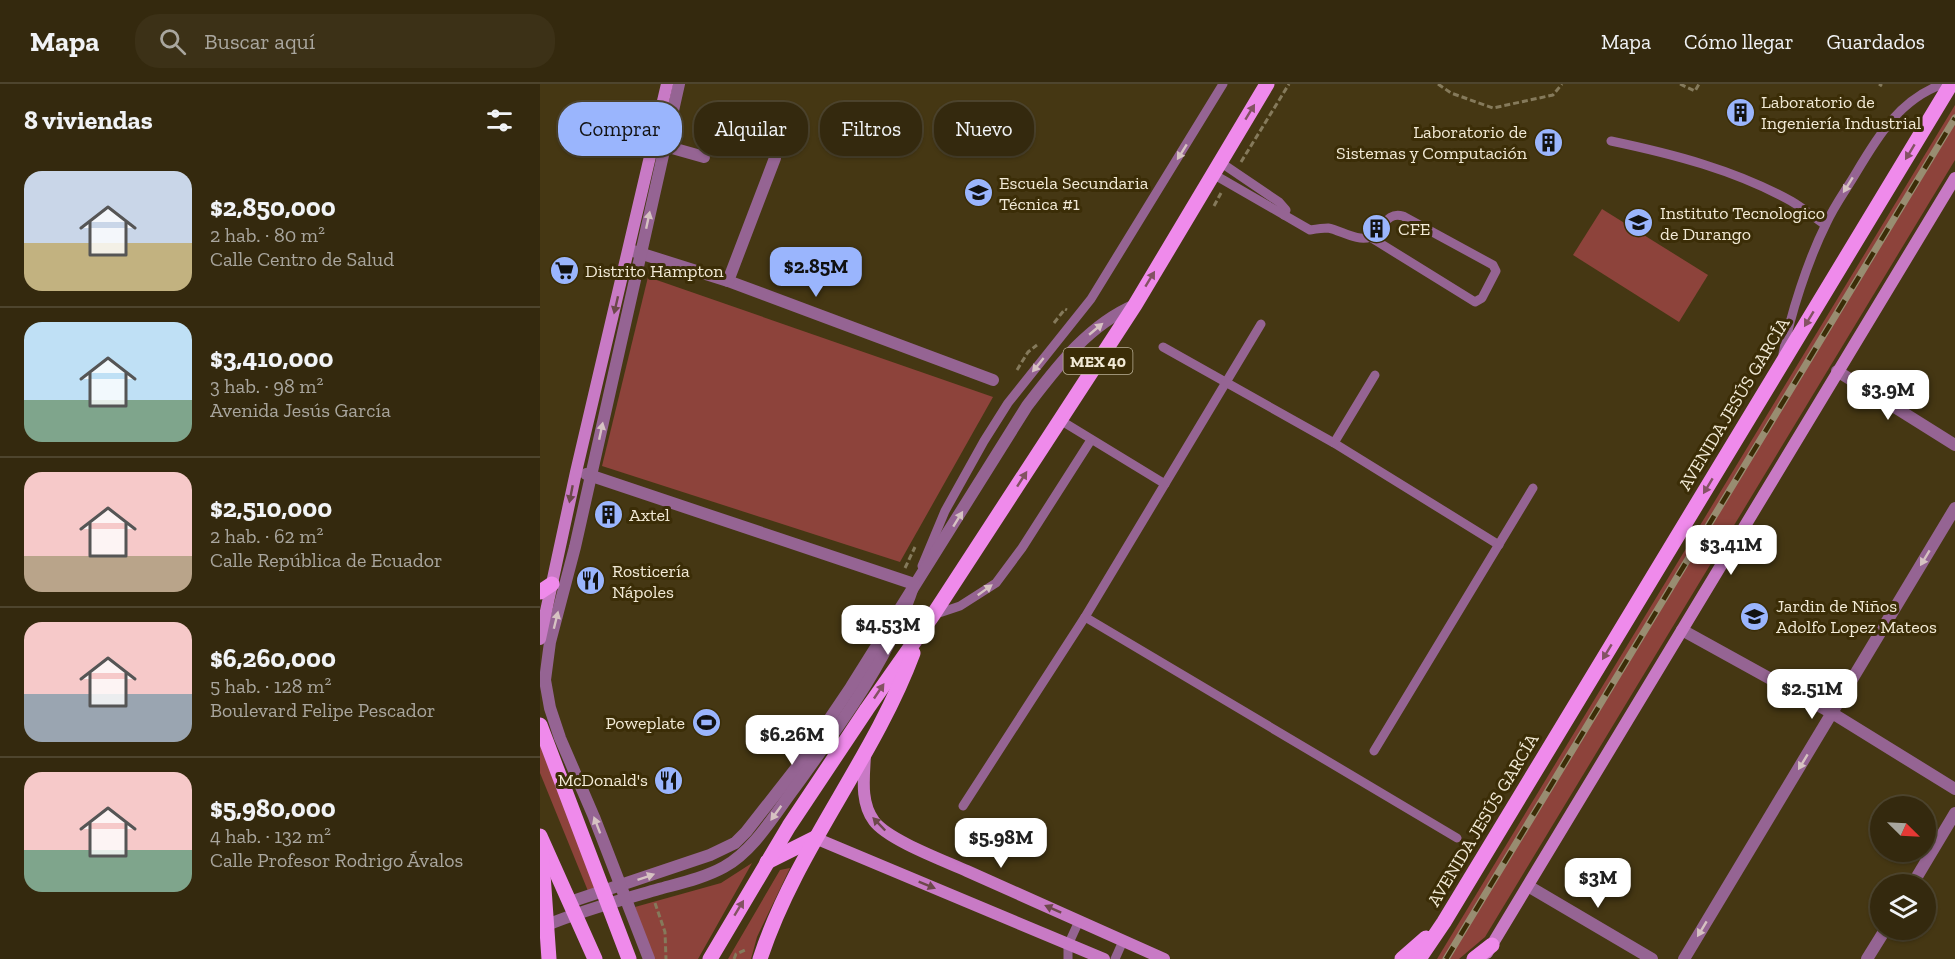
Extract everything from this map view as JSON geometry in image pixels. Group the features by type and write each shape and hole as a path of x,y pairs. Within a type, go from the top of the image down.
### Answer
{"main road":[{"name":"MEX 40","path":"759,959 781,902 815,838 866,755 897,694 921,633 1135,304 1267,84"},
{"name":"AVENIDA JESÚS GARCÍA","path":"1419,959 1444,922 1951,84"},
{"path":"710,959 767,862 867,709 921,633"},
{"path":"540,725 629,959"},
{"path":"540,836 595,959"},
{"path":"540,836 549,959"},
{"path":"767,862 815,838"},
{"path":"1402,959 1444,922"},
{"path":"1474,959 1492,945"}],"street":[{"path":"649,959 594,817 560,738 546,692 550,642 591,476 667,84"},
{"path":"675,102 679,84"},
{"path":"682,151 704,158"},
{"path":"540,639 546,588 662,156"},
{"path":"728,281 775,158"},
{"path":"1483,959 1955,178"},
{"path":"635,252 728,281 993,380"},
{"path":"605,898 620,885 710,855 735,843 746,832 810,748 851,687 914,584 946,538 1006,438 1051,375 1087,336 1120,311 1135,304"},
{"path":"1837,371 1955,445"},
{"path":"576,472 914,584"},
{"path":"1684,959 1955,508"},
{"path":"547,925 573,907 605,898 626,900 713,873 726,866 748,848 770,822 821,751 867,681 902,620 914,584"},
{"path":"1682,630 1832,713 1955,789"},
{"path":"866,755 863,783 866,804 875,822 890,834 1164,959"},
{"path":"1919,874 1955,813"},
{"path":"815,838 1104,959"},
{"path":"1528,886 1652,959"},
{"path":"1867,959 1879,940"}],"lane":[{"path":"914,584 945,511 984,441 1015,394 1091,299 1224,84"},
{"path":"1782,364 1792,316 1825,225 1880,133 1911,102 1944,84"},
{"path":"1611,141 1703,163 1758,185 1792,202 1825,225"},
{"path":"1217,168 1284,215 1310,230 1328,228 1364,238 1370,237 1390,216 1396,214 1493,265 1496,271 1482,298 1475,302 1370,237"},
{"path":"963,806 1085,617 1261,324"},
{"path":"1163,347 1334,444 1499,545"},
{"path":"1334,444 1375,375"},
{"path":"1060,420 1165,484"},
{"path":"933,615 960,606 996,583 1022,548 1091,440"},
{"path":"1374,750 1533,488"},
{"path":"1085,617 1457,838"},
{"path":"1068,959 1068,945 1079,921"},
{"path":"1115,959 1123,941"}],"path":[{"path":"1438,84 1451,93 1493,108 1553,95 1562,84"},
{"path":"1680,84 1695,92 1699,84"},
{"path":"653,899 665,932 666,959"},
{"path":"734,959 736,954 745,950"}],"shaded area":[{"path":"1955,105 1955,160 1485,937 1459,959 1437,959"},
{"path":"1602,209 1708,275 1679,322 1573,255"},
{"path":"648,277 993,397 900,562 602,466"},
{"path":"540,745 596,887 588,891 540,773"},
{"path":"752,863 698,959 653,959 635,907 721,883"},
{"path":"790,868 757,937 751,959 728,959 780,870"}],"railway":[{"path":"1446,959 1955,118"}],"place":[{"name":"Laboratorio de Ingeniería Industrial","path":"1740,112"},
{"name":"Laboratorio de Sistemas y Computación","path":"1548,142"},
{"name":"Escuela Secundaria Técnica #1","path":"978,193"},
{"name":"Instituto Tecnologico de Durango","path":"1639,223"},
{"name":"CFE","path":"1377,229"},
{"name":"Distrito Hampton","path":"564,271"},
{"name":"Axtel","path":"608,515"},
{"name":"Rosticería Nápoles","path":"591,581"},
{"name":"Jardin de Niños Adolfo Lopez Mateos","path":"1755,616"},
{"name":"Poweplate","path":"706,723"},
{"name":"McDonald's","path":"669,780"}]}
